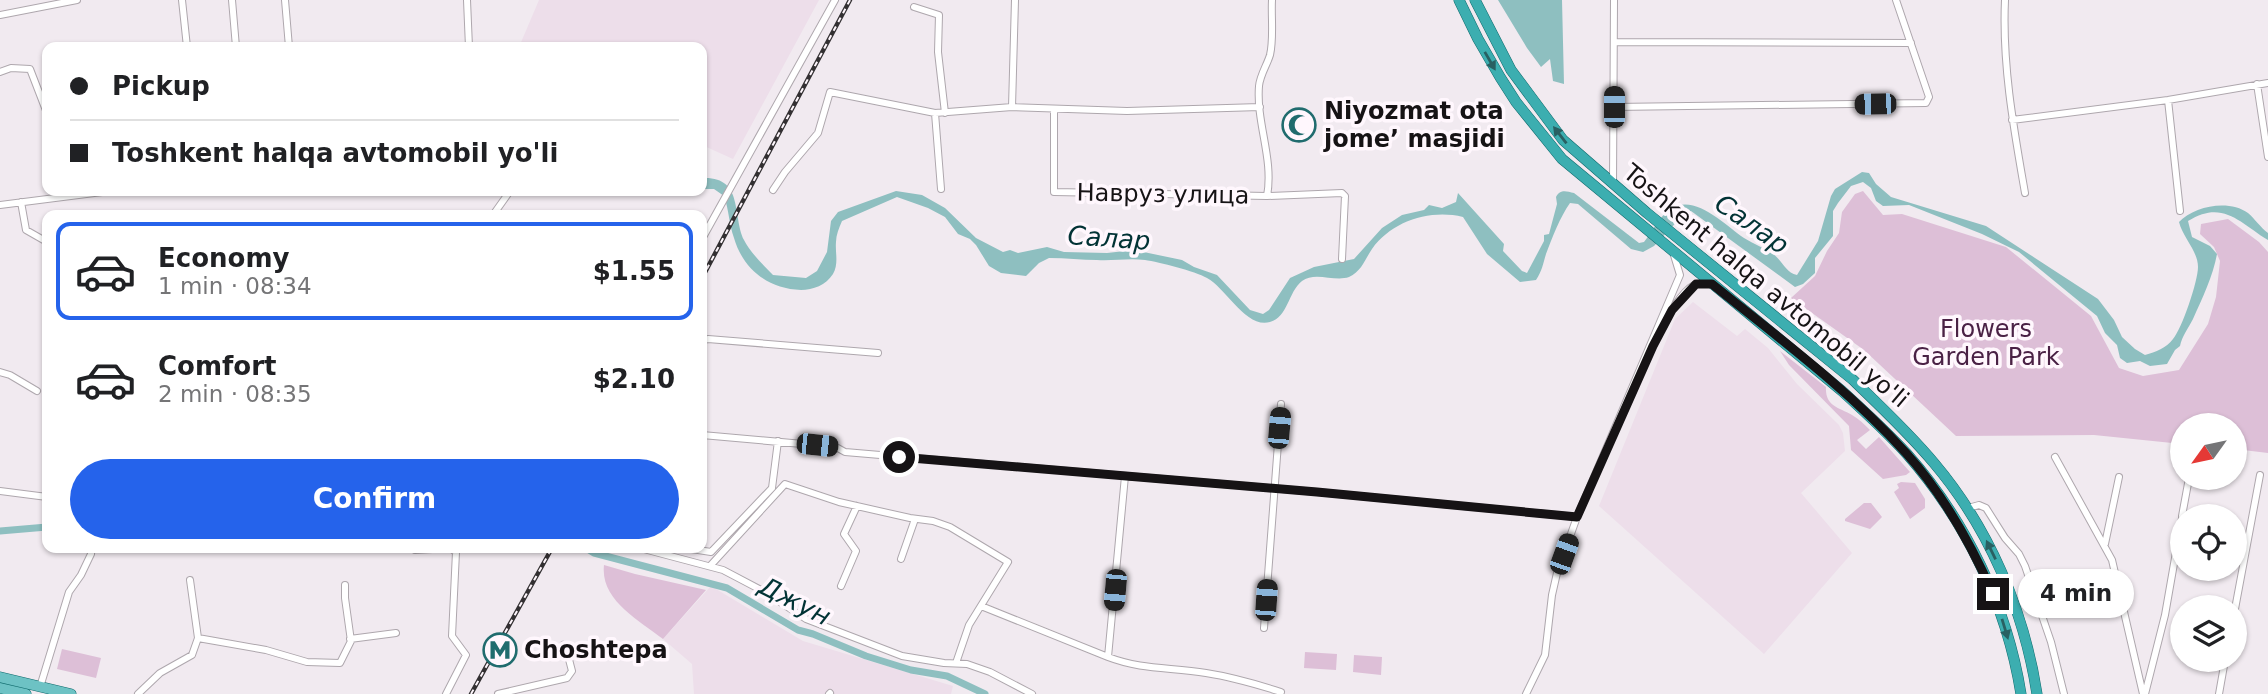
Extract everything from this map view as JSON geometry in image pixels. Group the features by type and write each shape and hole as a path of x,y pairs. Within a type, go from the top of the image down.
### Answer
{"highway":[{"name":"Toshkent halqa avtomobil yo'li","path":"1459,0 1484,51 1513,98 1553,149 1571,167 1842,391 1907,455 1955,520 1983,571 2013,654 2020,690"},
{"name":"Toshkent halqa avtomobil yo'li","path":"1475,0 1516,77 1563,140 1680,241 1852,379 1919,446 1952,485 1982,533 2011,595 2030,656 2036,689"},
{"path":"1571,167 1581,157"},
{"path":"1842,391 1852,379"}],"main road":[{"path":"0,677 71,694"},
{"path":"0,688 25,694"}],"street":[{"path":"0,15 77,0"},
{"path":"182,0 186,42"},
{"path":"232,0 236,42"},
{"path":"285,0 289,42"},
{"path":"467,0 469,42"},
{"path":"707,230 835,0"},
{"path":"1012,107 1015,0"},
{"path":"1267,196 1268,160 1259,84 1270,53 1272,0"},
{"path":"1613,185 1614,0"},
{"path":"1614,107 1924,103 1928,101 1896,0"},
{"path":"2005,0 2005,48 2012,120 2025,194"},
{"path":"914,6 939,15 938,52 945,113"},
{"path":"1615,42 1911,43"},
{"path":"0,72 11,68 30,69 42,100"},
{"path":"2012,120 2168,100 2268,83"},
{"path":"2258,84 2268,157"},
{"path":"774,190 785,172 818,134 829,93 935,113 1012,107 1127,111 1260,107"},
{"path":"2168,100 2180,211"},
{"name":"Навруз улица","path":"1054,109 1054,192 1267,196 1342,193 1345,196 1342,259"},
{"path":"935,113 941,189"},
{"path":"0,205 59,196"},
{"path":"21,202 26,230 42,239"},
{"path":"1526,694 1545,655 1553,584 1577,517 1680,275 1672,250"},
{"path":"1643,366 1672,310 1689,289 1696,284 1712,284"},
{"path":"707,339 878,353"},
{"path":"0,372 37,391"},
{"path":"1264,628 1282,404"},
{"path":"707,435 836,447 845,452 1577,517"},
{"path":"707,551 711,552 772,488 778,441"},
{"path":"2055,457 2105,545 2117,575 2144,694"},
{"path":"2238,595 2260,475"},
{"path":"1108,657 1125,476"},
{"path":"2105,545 2119,477"},
{"path":"710,566 785,484 857,506 933,521 950,527 1008,562 969,625 956,663"},
{"path":"0,491 42,496"},
{"path":"1968,508 1979,505 1986,508 2019,554 2051,642 2064,694"},
{"path":"841,586 856,551 844,534 857,506"},
{"path":"901,559 915,519"},
{"path":"446,694 466,655 452,636 456,553"},
{"path":"659,553 723,570 763,591 806,619 902,656 967,664 990,672 1032,694"},
{"path":"40,687 69,592 91,554"},
{"path":"138,694 160,673 192,655 198,638 190,580"},
{"path":"2144,694 2165,615 2171,581"},
{"path":"198,638 266,650 307,662 340,663 350,639 345,584"},
{"path":"981,606 1108,657 1144,667 1203,673 1245,681 1281,692"},
{"path":"350,639 396,633"},
{"path":"498,694 571,675 566,648 562,645"},
{"path":"2218,694 2223,672"}],"shaded area":[{"path":"539,0 819,0 733,159 707,147 707,42 521,42"},
{"path":"1693,302 1737,336 1745,329 1768,348 1797,384 1839,425 1843,433 1845,451 1801,493 1852,553 1764,654 1599,506 1675,319"},
{"path":"711,586 803,641 953,686 951,694 694,694 692,664 663,639"}],"green space":[{"name":"Flowers Garden Park","path":"1863,191 1883,215 1902,214 2006,247 2091,316 2119,368 2143,376 2179,370 2208,324 2216,297 2220,261 2214,247 2200,234 2201,224 2228,219 2268,252 2268,453 2247,450 2247,413 2170,413 2170,443 2094,435 1956,436 1864,350 1791,298 1815,276 1839,233 1842,212 1855,194"},
{"path":"1780,351 1826,387 1826,393 1833,405 1855,417 1870,430 1857,440 1866,449 1879,437 1910,472 1883,479 1851,450 1849,426 1789,365"},
{"path":"1915,483 1925,499 1925,508 1910,519 1894,492 1899,488 1897,484"},
{"path":"1864,503 1871,503 1882,517 1870,529 1845,521"},
{"path":"604,565 706,590 663,639 615,599 604,577"},
{"path":"62,649 101,658 96,678 57,669"},
{"path":"1305,652 1337,654 1336,670 1304,668"},
{"path":"1354,655 1382,657 1381,675 1353,672"}],"water":[{"path":"1498,0 1562,0 1564,84 1553,81 1550,59 1541,67"},
{"name":"Салар","path":"1862,172 1869,173 1876,184 1891,197 1986,226 2098,299 2114,320 2122,337 2145,355 2167,345 2177,334 2195,283 2197,261 2179,222 2185,216 2202,208 2231,206 2251,215 2268,233 2268,240 2240,221 2221,213 2211,212 2188,221 2192,237 2210,246 2217,254 2215,262 2180,346 2167,364 2150,366 2140,361 2127,363 2120,358 2117,345 2105,333 2097,316 2019,252 1909,205 1883,206 1876,201 1871,188 1863,182 1851,186 1838,203 1833,211 1833,236 1815,258 1815,273 1803,284 1795,287 1691,211 1686,212 1654,246 1643,252 1631,249 1578,204 1570,203 1556,228 1536,280 1520,282 1487,254 1463,217 1425,216 1401,224 1380,239 1360,268 1349,277 1313,277 1302,281 1281,315 1270,322 1261,323 1245,314 1207,278 1151,261 1049,258 1039,263 1026,276 1001,273 989,266 976,245 958,234 945,217 897,197 842,221 836,239 836,266 827,281 810,289 789,289 768,281 750,268 734,238 724,196 714,189 707,189 707,178 725,183 731,190 744,240 773,275 806,278 817,271 827,252 831,221 838,212 896,191 922,195 945,208 976,238 1003,252 1010,250 1018,253 1047,247 1064,252 1107,253 1134,250 1182,260 1217,275 1250,310 1263,314 1269,310 1290,278 1314,267 1354,259 1382,228 1402,215 1424,210 1429,205 1442,208 1456,202 1458,193 1504,244 1503,251 1527,273 1544,241 1544,235 1549,234 1557,204 1556,197 1564,191 1574,193 1639,243 1644,242 1660,219 1672,208 1691,205 1701,208 1744,238 1773,254 1797,275 1818,241 1835,189"}],"waterway":[{"name":"Джун","path":"0,531 42,527"},
{"name":"Джун","path":"594,553 727,588 798,630 911,670 947,676 985,694"}],"railway":[{"path":"707,269 850,0"},
{"path":"471,694 549,553"}],"place":[{"name":"Niyozmat ota jome’ masjidi","path":"1299,125"},
{"name":"Choshtepa","path":"500,650"}],"route":[{"path":"899,457 1577,517 1643,366 1672,310 1696,284 1712,284 1842,391 1907,455 1955,520 1993,594"}]}
